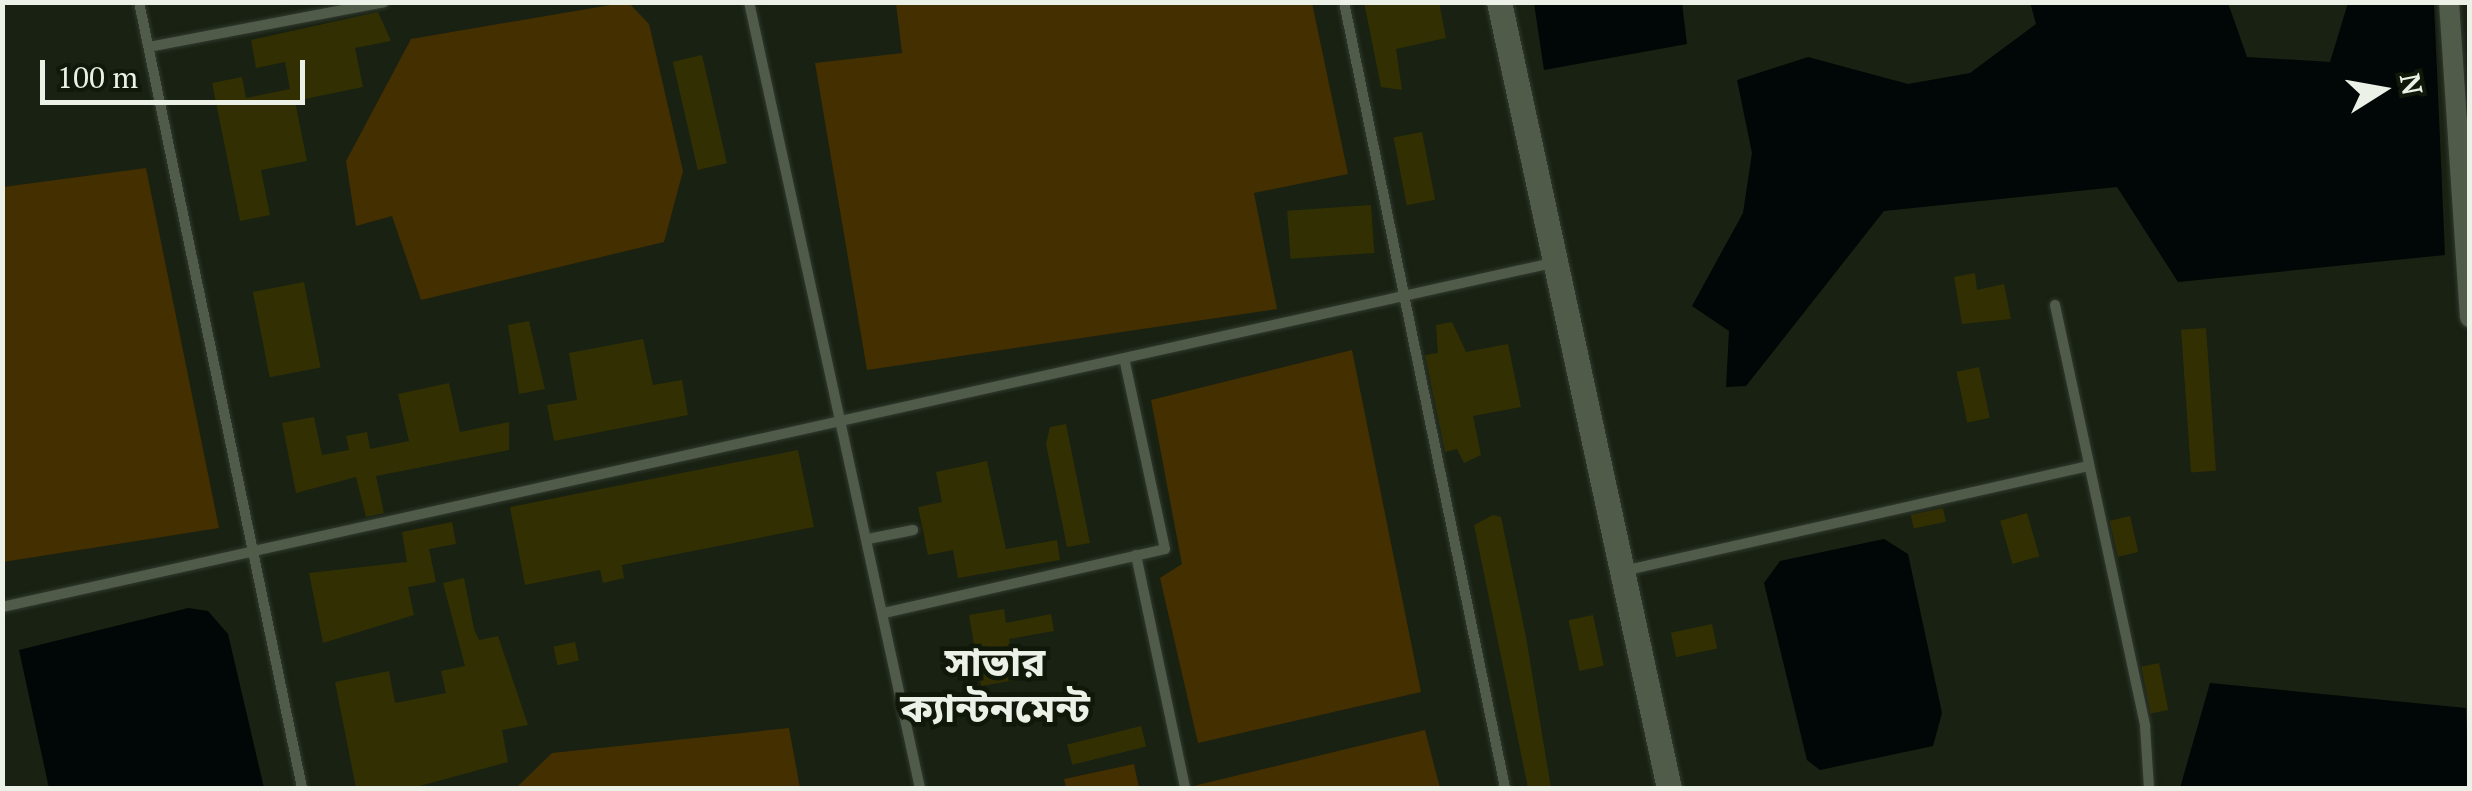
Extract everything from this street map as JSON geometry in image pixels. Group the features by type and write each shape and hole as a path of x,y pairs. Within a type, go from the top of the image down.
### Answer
{"street":[{"path":"1499,2 1669,788"},
{"path":"2449,2 2470,317"}],"lane":[{"path":"139,2 302,788"},
{"path":"149,47 384,2"},
{"path":"749,2 845,427 920,788"},
{"path":"1344,2 1400,298 1505,788"},
{"path":"2,606 845,427 1555,262"},
{"path":"2055,305 2086,466 2145,726 2149,788"},
{"path":"884,613 1165,548 1125,362"},
{"path":"1622,572 2086,466"},
{"path":"868,539 913,530"},
{"path":"1136,555 1185,788"}],"shaded area":[{"path":"628,2 649,24 683,171 664,242 421,300 392,216 356,226 346,161 411,39"},
{"path":"2030,2 2228,3 2247,57 2330,62 2348,3 2434,3 2445,255 2178,282 2117,187 1884,211 1746,386 1726,387 1729,331 1692,306 1743,213 1752,153 1737,80 1808,57 1908,84 1970,73 2036,24"},
{"path":"896,3 1312,3 1348,174 1254,193 1277,309 867,370 815,63 902,53"},
{"path":"1534,3 1682,3 1687,44 1544,70"},
{"path":"146,168 219,528 3,562 3,187"},
{"path":"1352,350 1421,692 1198,743 1160,578 1182,564 1151,400"},
{"path":"1884,539 1908,554 1942,713 1933,746 1820,770 1807,760 1764,583 1780,561"},
{"path":"188,608 208,611 228,634 264,788 49,788 19,650"},
{"path":"2210,683 2466,708 2469,788 2180,788"},
{"path":"789,728 800,788 516,788 552,753"},
{"path":"1425,730 1440,788 1193,786"},
{"path":"1134,764 1139,788 1066,788 1064,779"}],"building":[{"path":"1364,2 1439,2 1446,38 1396,49 1402,90 1381,87"},
{"path":"378,12 391,41 355,48 363,87 295,101 307,161 261,170 270,215 240,221 212,83 242,77 246,98 290,89 285,62 256,68 251,40"},
{"path":"702,55 727,163 698,170 673,62"},
{"path":"1422,132 1435,200 1407,205 1394,138"},
{"path":"1371,205 1374,253 1291,259 1287,211"},
{"path":"1975,273 1977,290 2004,284 2011,319 1962,324 1954,277"},
{"path":"304,282 321,367 270,377 253,292"},
{"path":"529,321 545,389 519,394 508,325"},
{"path":"1452,322 1466,352 1508,344 1521,407 1473,416 1481,455 1464,463 1457,449 1445,452 1425,355 1438,353 1436,325"},
{"path":"2206,328 2216,471 2191,472 2181,330"},
{"path":"643,339 653,385 682,380 688,415 554,441 547,405 577,400 569,353"},
{"path":"1979,367 1990,418 1967,423 1957,372"},
{"path":"449,383 460,432 509,422 509,450 376,476 384,513 366,517 356,477 296,493 282,423 314,417 322,455 349,450 346,436 367,432 370,449 409,441 398,394"},
{"path":"1066,424 1090,543 1067,547 1046,444 1050,427"},
{"path":"798,450 814,527 622,565 624,578 603,583 600,570 525,585 510,507"},
{"path":"987,461 1006,549 1057,540 1060,560 958,578 953,550 928,555 918,507 942,502 936,472"},
{"path":"1943,508 1946,522 1914,529 1911,515"},
{"path":"2027,513 2039,556 2012,564 2000,521"},
{"path":"1493,515 1501,517 1551,788 1528,788 1474,525"},
{"path":"2130,516 2138,552 2118,557 2110,521"},
{"path":"452,522 456,544 429,549 436,582 408,587 414,615 323,643 309,573 407,562 402,532"},
{"path":"464,578 474,629 479,640 498,636 528,725 502,730 508,762 412,788 356,788 335,682 389,671 395,703 446,693 441,671 465,666 443,583"},
{"path":"1004,609 1006,623 1051,614 1054,631 1009,639 1016,680 981,686 969,615"},
{"path":"1593,615 1604,666 1579,671 1569,620"},
{"path":"1712,624 1717,648 1676,657 1671,633"},
{"path":"575,642 579,661 557,665 553,647"},
{"path":"2159,663 2168,710 2150,714 2141,666"},
{"path":"1141,726 1146,746 1072,765 1067,744"}],"district":[{"name":"সাভার ক্যান্টনমেন্ট","path":"995,684"}]}
